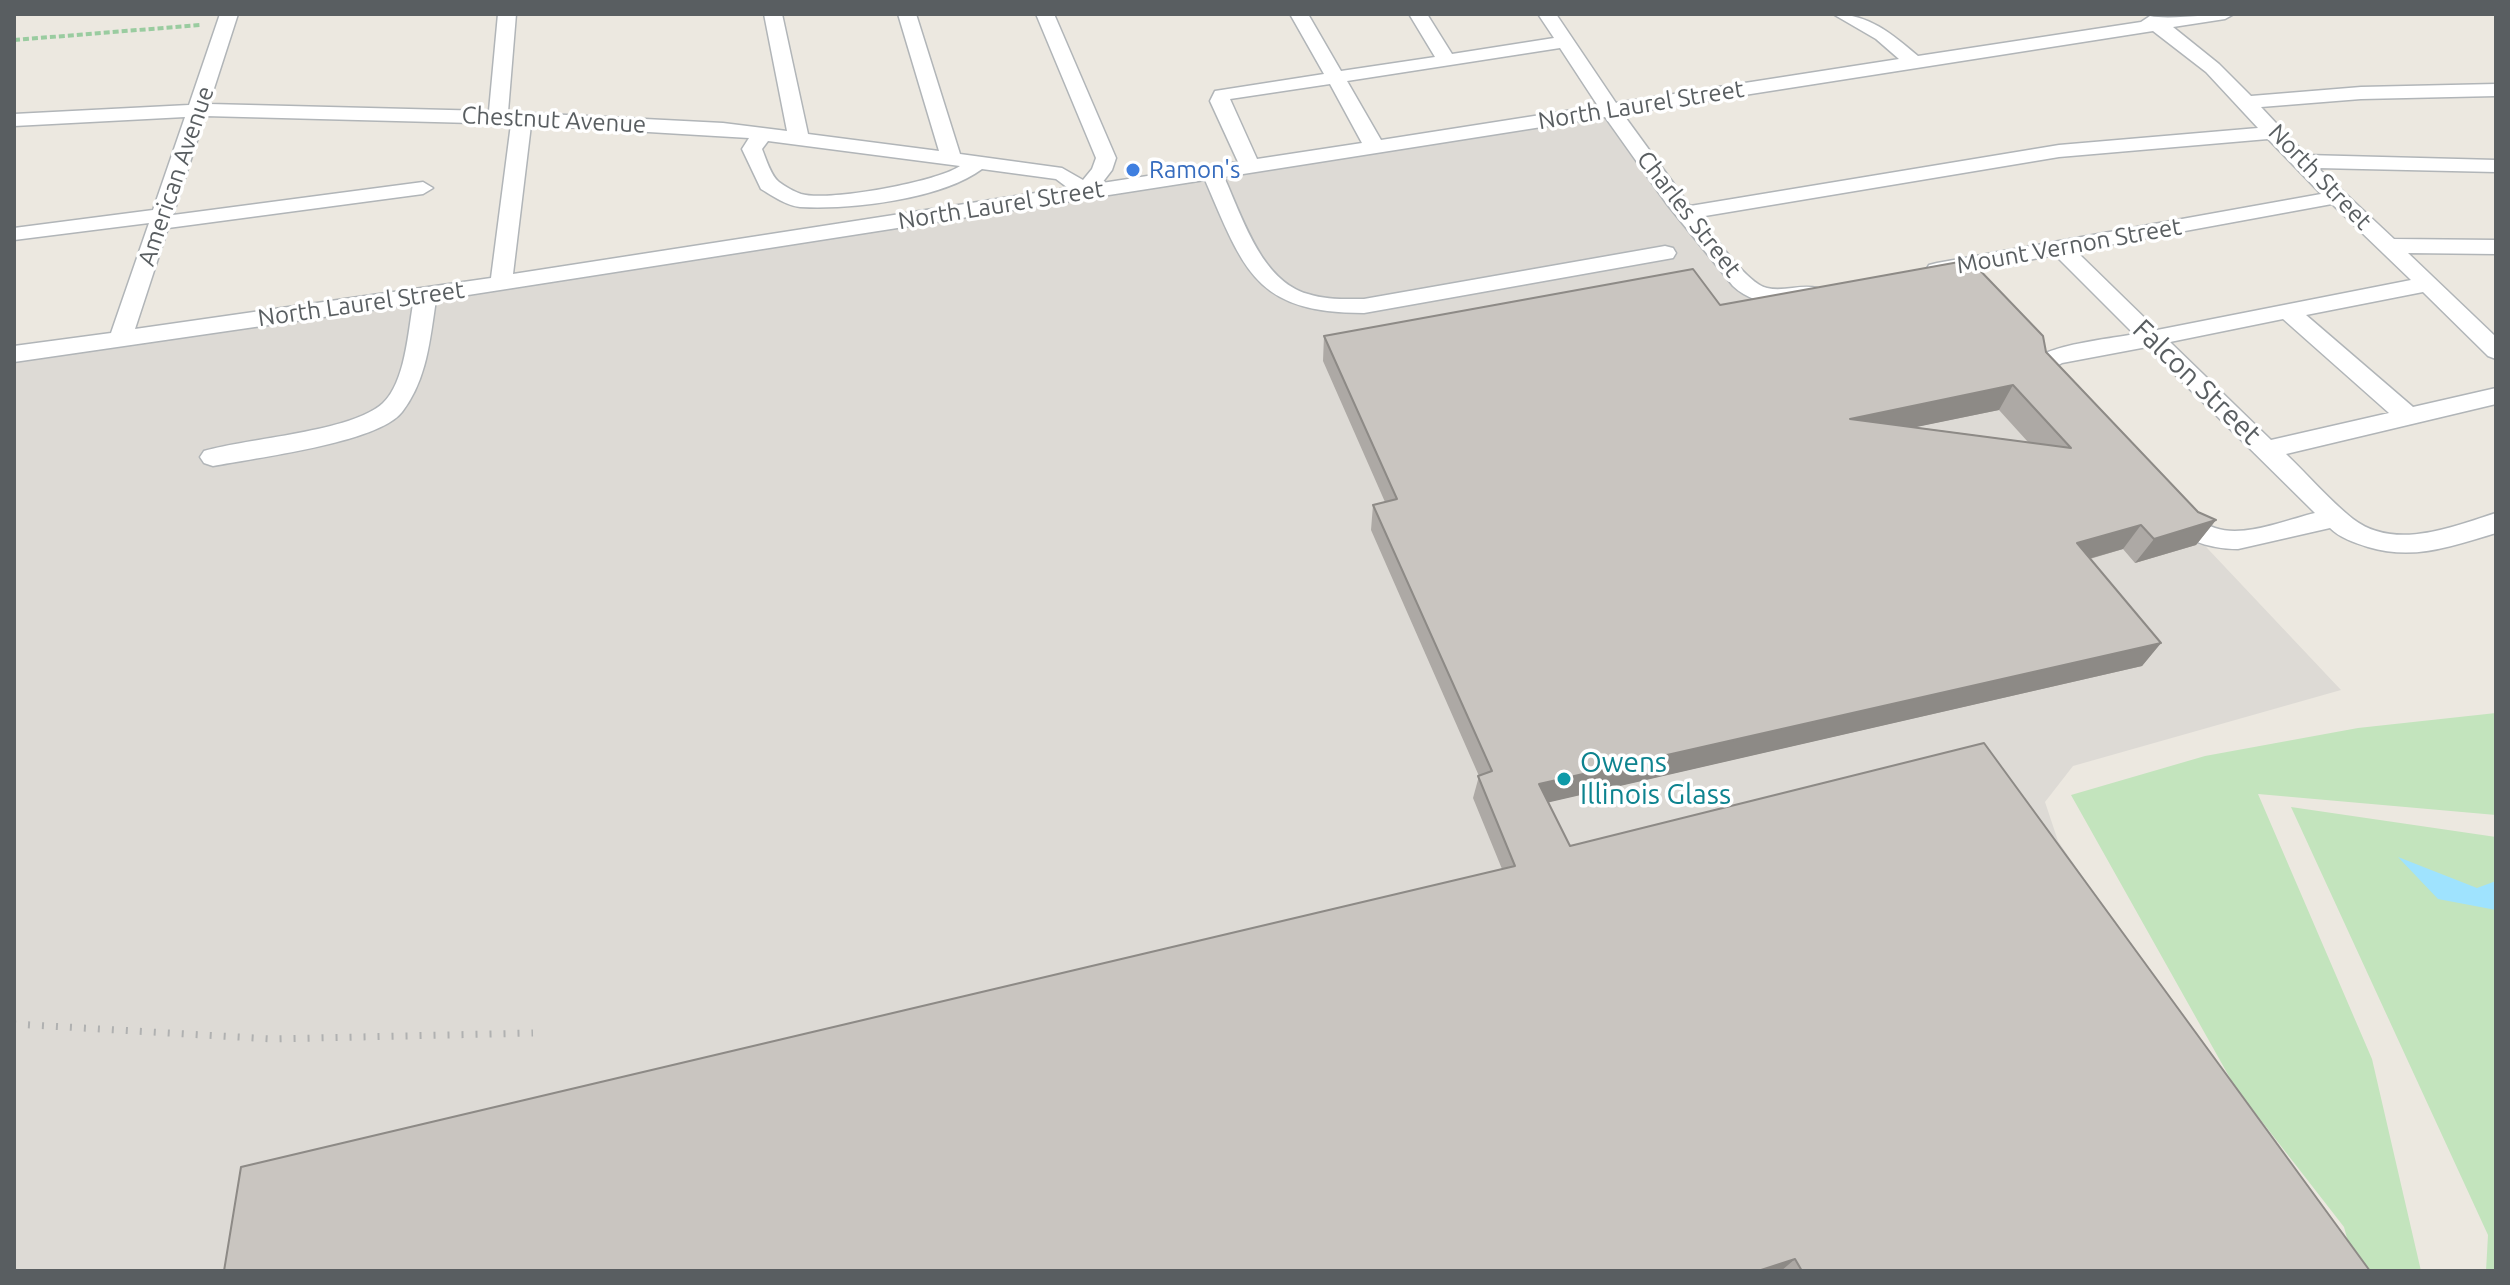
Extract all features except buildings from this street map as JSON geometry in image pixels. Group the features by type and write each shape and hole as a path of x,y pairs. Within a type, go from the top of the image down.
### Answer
{"street":[{"path":"498,117 507,14"},
{"path":"773,14 798,136"},
{"path":"907,14 951,156"},
{"path":"1045,14 1106,158 1102,170 1084,191"},
{"path":"1299,14 1375,147"},
{"path":"1418,14 1446,60"},
{"name":"Charles Street","path":"1547,14 1685,213 1753,291 1789,297 1835,289"},
{"path":"1842,14 1882,35 1914,62"},
{"name":"North Street","path":"2137,14 2174,34 2249,102 2300,161 2496,351"},
{"name":"North Laurel Street","path":"14,354 426,295 2225,14"},
{"name":"American Avenue","path":"121,338 228,19"},
{"path":"1250,166 1220,101 1222,95 1566,42"},
{"path":"2249,102 2361,93 2496,90"},
{"name":"Chestnut Avenue","path":"14,120 199,110 498,117 763,133 951,156 1062,174 1084,191"},
{"path":"501,283 522,118"},
{"path":"1685,213 2059,151 2275,132"},
{"path":"763,133 752,149 758,167 768,185 799,201 862,198 923,187 959,176 979,161"},
{"path":"2300,161 2496,166"},
{"path":"1212,172 1248,249 1266,277 1289,295 1326,306 1364,306 1665,253"},
{"path":"14,234 423,188"},
{"name":"Mount Vernon Street","path":"1913,274 2337,197"},
{"path":"2388,246 2496,247"},
{"name":"Falcon Street","path":"2060,248 2345,527 2371,541 2418,546 2496,523"},
{"path":"2077,407 2046,375 2042,364 2056,357 2426,284"},
{"path":"213,457 352,430 392,409 413,371 426,295"},
{"path":"2287,311 2410,418"},
{"path":"2266,450 2496,396"},
{"path":"2159,495 2190,527 2213,539 2235,540 2335,517"}],"path":[{"path":"14,40 228,19"}],"shaded area":[{"path":"1612,111 1748,288 1789,297 1944,269 2341,690 2073,766 2045,802 2058,841 2353,1271 14,1271 14,354"}],"green space":[{"path":"2496,713 2496,815 2258,794 2372,1059 2421,1271 2356,1271 2344,1227 2235,1087 2071,795 2205,756 2358,728"},
{"path":"2291,807 2496,837 2496,1271 2486,1271 2488,1235"}],"water":[{"path":"2398,857 2477,888 2496,881 2496,910 2438,899"}],"railway":[{"path":"14,1024 272,1039 533,1033"}],"place":[{"name":"Ramon's","path":"1133,170"},
{"name":"Owens Illinois Glass","path":"1564,779"}]}
